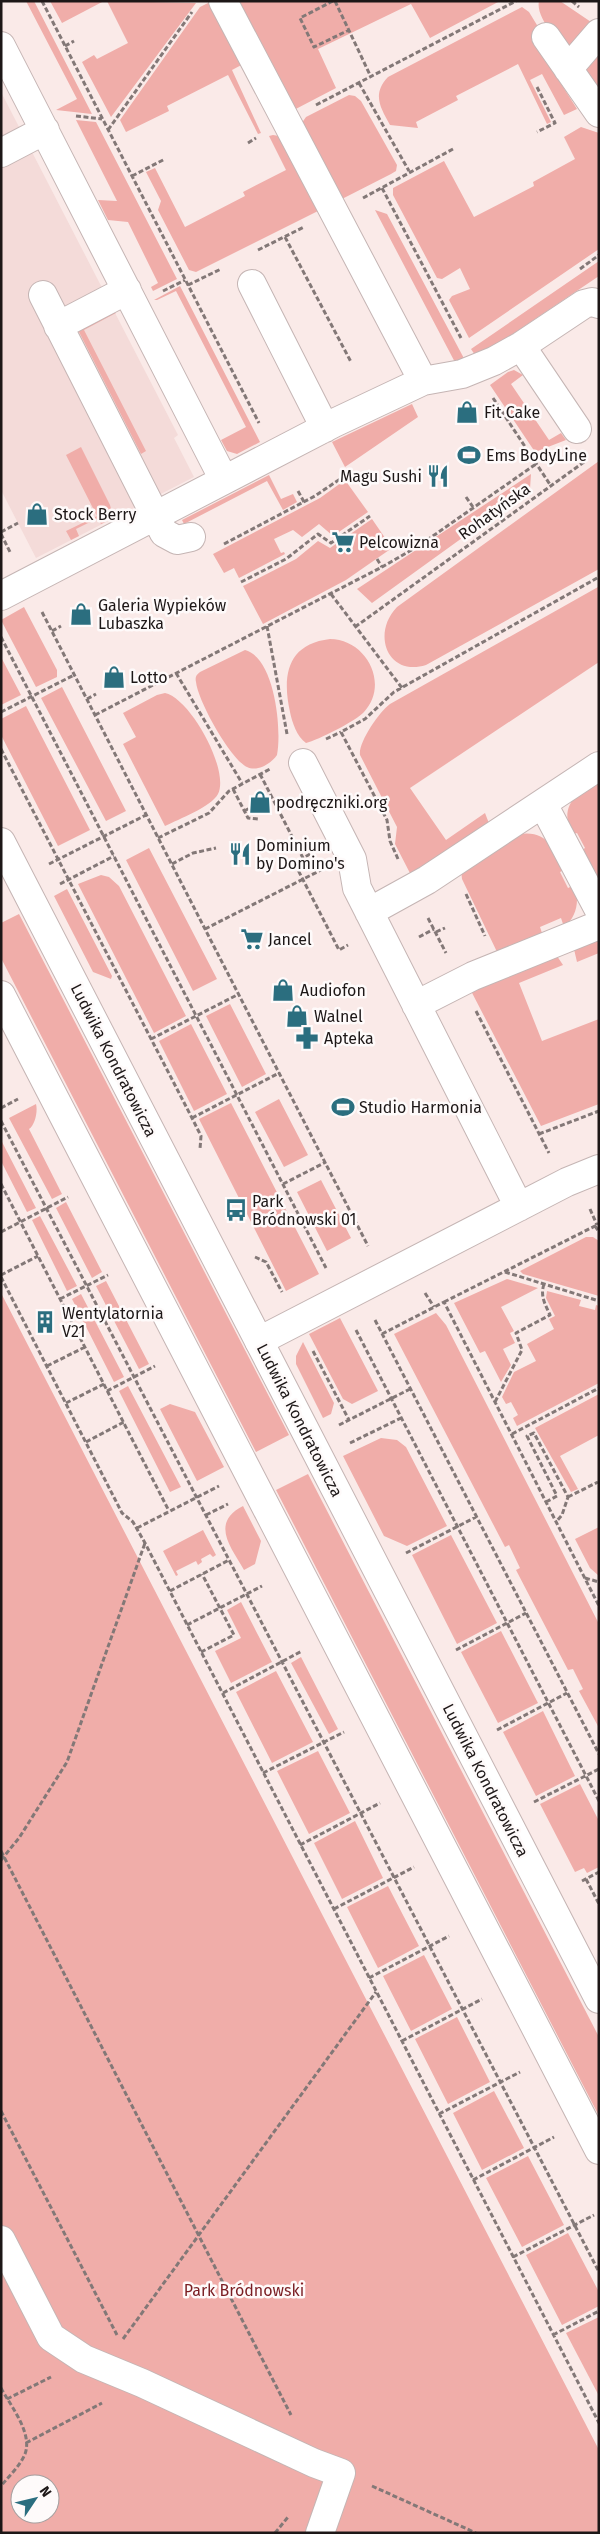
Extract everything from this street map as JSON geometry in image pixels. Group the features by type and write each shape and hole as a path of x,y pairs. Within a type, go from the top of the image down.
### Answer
{"street":[{"path":"224,1 423,381"},
{"path":"568,69 599,33"},
{"path":"546,36 599,113"},
{"path":"1,46 224,480"},
{"path":"1,152 45,130"},
{"path":"252,284 325,428"},
{"path":"58,326 127,290"},
{"path":"43,295 164,533 170,537 182,540 191,537"},
{"path":"1,596 325,428 423,381 462,374 477,368 520,346 584,304 592,302 599,304"},
{"path":"520,346 577,429"},
{"path":"300,757 352,859 355,884 519,1206"},
{"path":"369,912 413,888 454,862 599,766"},
{"path":"542,804 599,910"},
{"name":"Ludwika Kondratowicza","path":"1,842 599,1999"},
{"path":"416,1004 473,976 599,925"},
{"path":"1,995 599,2150"},
{"path":"259,1340 519,1206 571,1180 599,1169"},
{"path":"1,2240 52,2337 84,2359 142,2383 314,2463 341,2473 320,2533"}],"path":[{"path":"42,1 275,454"},
{"path":"349,30 314,47 300,18 334,1 349,30 370,77"},
{"path":"286,121 516,1"},
{"path":"108,130 194,9"},
{"path":"65,46 74,41"},
{"path":"359,83 409,172"},
{"path":"555,123 562,119"},
{"path":"437,157 453,150"},
{"path":"132,176 165,159"},
{"path":"382,188 477,368 485,387 551,486"},
{"path":"285,237 351,362"},
{"name":"Rohatyńska","path":"356,627 591,457"},
{"path":"95,714 382,567 536,464"},
{"path":"220,546 304,502 343,477"},
{"path":"298,491 304,502"},
{"path":"466,497 473,507"},
{"path":"241,582 286,559 318,534 331,543 370,516"},
{"path":"18,523 1,533 369,1246 360,1250"},
{"path":"377,559 382,567"},
{"path":"331,594 402,688 599,577"},
{"path":"52,631 61,626"},
{"path":"267,626 289,740"},
{"path":"1,637 330,1276"},
{"path":"176,673 242,784"},
{"path":"1,712 74,675"},
{"path":"87,699 96,694"},
{"path":"158,838 209,813 233,789 260,774 300,757 341,732"},
{"path":"1,749 201,1136 199,1147 203,1155"},
{"path":"260,774 276,810 302,858 316,851"},
{"path":"249,780 251,786"},
{"path":"233,789 250,820 258,819"},
{"path":"244,811 252,807"},
{"path":"44,867 146,815"},
{"path":"172,864 193,853 216,848"},
{"path":"54,886 114,856"},
{"path":"318,857 297,868 339,950 346,946"},
{"path":"454,862 474,912 506,963"},
{"path":"205,929 317,872"},
{"path":"468,915 474,912"},
{"path":"436,932 444,928"},
{"path":"151,1040 239,994"},
{"path":"192,1118 279,1073"},
{"path":"539,1134 599,1111"},
{"path":"1,1121 599,2272"},
{"path":"283,1184 326,1162"},
{"path":"2,1185 169,1511"},
{"path":"1,1232 68,1196"},
{"path":"382,1334 597,1225 599,1232"},
{"path":"251,1249 256,1258 266,1262 349,1420"},
{"path":"38,1256 1,1276 122,1513 137,1528 145,1543 599,2423"},
{"path":"504,1272 599,1301"},
{"path":"60,1300 108,1274"},
{"path":"495,1403 522,1350 516,1333 550,1315 543,1301 544,1284"},
{"path":"444,1302 599,1606"},
{"path":"374,1319 599,1754"},
{"path":"352,1322 599,1801"},
{"path":"47,1366 85,1346"},
{"path":"107,1391 155,1366"},
{"path":"66,1403 104,1384"},
{"path":"512,1434 599,1388"},
{"path":"334,1428 410,1389"},
{"path":"344,1446 401,1418"},
{"path":"86,1442 124,1422"},
{"path":"546,1502 557,1496 527,1436 534,1433 568,1497"},
{"path":"556,1522 562,1515 568,1497 598,1482"},
{"path":"137,1528 222,1485"},
{"path":"206,1515 231,1503"},
{"path":"405,1553 476,1517"},
{"path":"3,1859 67,1762 145,1543"},
{"path":"170,1591 229,1560"},
{"path":"201,1652 234,1635 202,1574"},
{"path":"584,1578 599,1582"},
{"path":"187,1625 262,1586"},
{"path":"455,1650 526,1613"},
{"path":"223,1693 303,1651"},
{"path":"496,1730 567,1693"},
{"path":"263,1773 344,1731"},
{"path":"534,1802 599,1769"},
{"path":"300,1845 381,1802"},
{"path":"1,1851 3,1859 292,2418"},
{"path":"334,1909 414,1867"},
{"path":"599,1872 584,1880 599,1904"},
{"path":"369,1978 450,1936"},
{"path":"1,2111 120,2342 200,2237 376,1992"},
{"path":"402,2041 482,1999"},
{"path":"439,2114 520,2072"},
{"path":"473,2180 554,2138"},
{"path":"513,2257 594,2214"},
{"path":"553,2335 599,2311"},
{"path":"7,2400 51,2377"},
{"path":"26,2443 142,2383"},
{"path":"1,2388 22,2427 26,2443 26,2449 21,2462 1,2486"},
{"path":"341,2473 476,2533"}],"shaded area":[{"path":"1,92 178,435 174,438 194,477 36,558 1,490"}],"green space":[{"path":"26,1 34,1 92,114 56,110 77,99"},
{"path":"50,1 104,1 62,23"},
{"path":"107,1 196,3 111,117 82,62 94,55 97,59 128,43"},
{"path":"234,1 500,1 430,38 411,4 318,49 336,88 290,112"},
{"path":"539,1 560,1 594,24 571,54 544,22"},
{"path":"210,2 247,62 232,70 261,133 258,134 228,75 167,106 169,111 126,132 120,120 200,7"},
{"path":"522,7 529,12 540,30 531,36 577,109 564,115 542,74 530,80 551,122 547,124 518,64 456,96 458,100 416,122 418,128 390,125 379,101 380,89 388,77"},
{"path":"599,44 599,94 581,64"},
{"path":"349,95 355,96 361,101 397,165 396,171 340,200 301,124 306,117"},
{"path":"76,120 96,122 177,279 153,291 151,287 158,283 128,222 108,220 98,200 117,201"},
{"path":"581,127 599,133 599,249 469,338 449,300 452,296 470,289 460,268 442,279 437,278 393,195 393,188 444,161 474,217 534,186 533,182 575,159 564,137"},
{"path":"269,136 279,136 320,210 196,272 189,270 158,210 161,201 146,172 155,168 185,227 245,196 243,192 286,170"},
{"path":"375,210 387,214 467,364 458,368"},
{"path":"599,261 599,276 477,358 471,349"},
{"path":"180,286 260,442 237,454 227,451 221,440 246,427 176,291 154,300"},
{"path":"110,311 116,313 84,330 146,451 141,454 78,330"},
{"path":"514,370 523,375 511,384 549,440 561,433 566,440 535,452 490,385"},
{"path":"412,404 418,417 345,467 332,442"},
{"path":"81,447 110,505 111,514 107,521 101,524 98,518 76,529 79,536 71,540 66,531 97,516 66,455"},
{"path":"599,461 599,569 426,665 413,667 402,665 393,659 388,651 385,640 385,629 389,618 397,607"},
{"path":"531,474 530,489 372,603 357,589"},
{"path":"269,475 281,499 293,494 297,502 283,510 267,481 184,524 182,520"},
{"path":"345,480 368,512 333,536 319,524 302,537 293,530 274,539 281,553 284,552 285,554 239,578 234,568 224,573 213,554 320,498"},
{"path":"372,519 392,548 346,580 263,624 243,586 296,559 318,541 330,548"},
{"path":"598,587 599,662 410,788 446,840 485,813 490,826 413,879 395,844 397,827 360,755 362,743 370,728 390,704"},
{"path":"24,607 57,670 57,677 36,687 1,620"},
{"path":"330,639 343,641 354,646 363,655 370,665 375,689 371,701 360,716 337,730 306,743 298,733 291,716 287,686 288,674 296,655 304,647"},
{"path":"245,650 255,656 263,666 270,680 277,713 277,755 268,764 259,768 247,767 240,762 224,742 202,702 196,680 196,676 200,672"},
{"path":"1,657 21,695 1,705"},
{"path":"62,687 126,811 106,821 41,698"},
{"path":"165,693 175,698 196,721 213,753 220,783 218,794 209,804 165,826 123,744 136,737 123,713 157,695"},
{"path":"26,706 90,830 58,846 1,735 1,719"},
{"path":"599,778 599,889 579,852 585,848 577,833 571,835 567,815 572,801"},
{"path":"529,833 537,835 548,842 553,848 566,869 560,872 568,888 574,885 577,896 576,908 572,918 564,927 561,918 540,927 543,936 498,954 462,879 461,870 519,834"},
{"path":"149,848 217,979 193,991 126,860"},
{"path":"101,875 109,877 119,886 186,1016 154,1033 78,884"},
{"path":"67,889 112,976 111,979 93,972 54,896"},
{"path":"19,914 289,1435 256,1452 1,958 1,923"},
{"path":"599,935 599,953 577,962 573,945"},
{"path":"555,953 563,965 519,983 542,1041 599,1019 599,1104 541,1126 469,987"},
{"path":"230,1004 266,1074 242,1087 206,1016"},
{"path":"191,1024 227,1094 194,1111 159,1041"},
{"path":"279,1099 308,1155 284,1167 255,1112"},
{"path":"231,1103 319,1274 286,1291 199,1119"},
{"path":"36,1104 36,1118 29,1129 62,1194 52,1199 9,1118"},
{"path":"1,1140 36,1208 27,1212 1,1161"},
{"path":"321,1180 351,1238 327,1251 297,1192"},
{"path":"66,1202 102,1272 92,1278 56,1208"},
{"path":"40,1216 77,1286 67,1291 32,1220"},
{"path":"586,1237 593,1237 599,1241 599,1296 523,1274 520,1271"},
{"path":"507,1279 538,1288 501,1307 514,1331 510,1333 515,1343 503,1349 511,1365 501,1382 485,1351 480,1353 454,1303"},
{"path":"106,1281 149,1364 139,1369 96,1286"},
{"path":"547,1291 581,1300 579,1306 595,1310 596,1305 599,1306 599,1383 517,1426 513,1418 518,1415 511,1402 506,1404 502,1397 514,1372 536,1361 527,1344 554,1329 549,1319 555,1316 546,1298"},
{"name":"Park Bródnowski","path":"1,1293 599,2450 599,2533 1,2533"},
{"path":"81,1294 124,1377 114,1382 72,1299"},
{"path":"436,1313 446,1325 599,1624 599,1728 579,1691 583,1689 573,1669 568,1670 516,1570 520,1568 509,1545 505,1547 394,1334"},
{"path":"340,1318 378,1391 352,1404 343,1399 309,1334"},
{"path":"303,1342 334,1403 331,1414 323,1418 296,1364 296,1356"},
{"path":"128,1386 181,1487 170,1492 119,1391"},
{"path":"599,1394 599,1435 560,1456 578,1489 571,1492 535,1428"},
{"path":"170,1404 195,1412 224,1467 197,1481 160,1409"},
{"path":"381,1438 397,1440 406,1447 447,1526 407,1546 384,1536 343,1456"},
{"path":"308,1474 599,2037 599,2116 276,1490"},
{"path":"243,1506 261,1541 255,1564 244,1570 229,1544 225,1528 227,1520"},
{"path":"599,1527 599,1576 590,1568 575,1539"},
{"path":"203,1530 216,1555 213,1557 210,1554 201,1559 202,1562 198,1565 196,1561 176,1571 178,1575 176,1576 163,1551"},
{"path":"451,1535 497,1623 457,1644 412,1555"},
{"path":"241,1602 272,1662 231,1683 215,1651 241,1638 227,1610"},
{"path":"501,1631 538,1703 498,1723 461,1652"},
{"path":"301,1657 338,1729 329,1734 291,1663"},
{"path":"276,1671 313,1742 272,1763 236,1692"},
{"path":"543,1711 575,1776 536,1796 503,1732"},
{"path":"318,1751 350,1813 309,1834 277,1771"},
{"path":"580,1784 599,1821 599,1867 587,1873 584,1868 575,1872 540,1804"},
{"path":"355,1821 383,1878 342,1899 314,1843"},
{"path":"388,1886 419,1946 378,1968 347,1907"},
{"path":"424,1955 452,2009 411,2031 383,1976"},
{"path":"457,2017 490,2082 448,2104 415,2039"},
{"path":"494,2091 524,2148 482,2170 453,2113"},
{"path":"528,2156 564,2225 522,2247 486,2178"},
{"path":"568,2233 599,2292 599,2306 562,2325 526,2255"},
{"path":"599,2317 599,2396 566,2333"}],"place":[{"name":"Fit Cake","path":"467,412"},
{"name":"Ems BodyLine","path":"469,455"},
{"name":"Magu Sushi","path":"438,476"},
{"name":"Stock Berry","path":"37,514"},
{"name":"Pelcowizna","path":"343,542"},
{"name":"Galeria Wypieków Lubaszka","path":"81,614"},
{"name":"Lotto","path":"114,677"},
{"name":"podręczniki.org","path":"260,802"},
{"name":"Dominium by Domino's","path":"240,854"},
{"name":"Jancel","path":"252,939"},
{"name":"Audiofon","path":"283,990"},
{"name":"Walnel","path":"297,1016"},
{"name":"Apteka","path":"307,1038"},
{"name":"Studio Harmonia","path":"343,1107"},
{"name":"Park Bródnowski 01","path":"236,1210"},
{"name":"Wentylatornia V21","path":"45,1322"}]}
